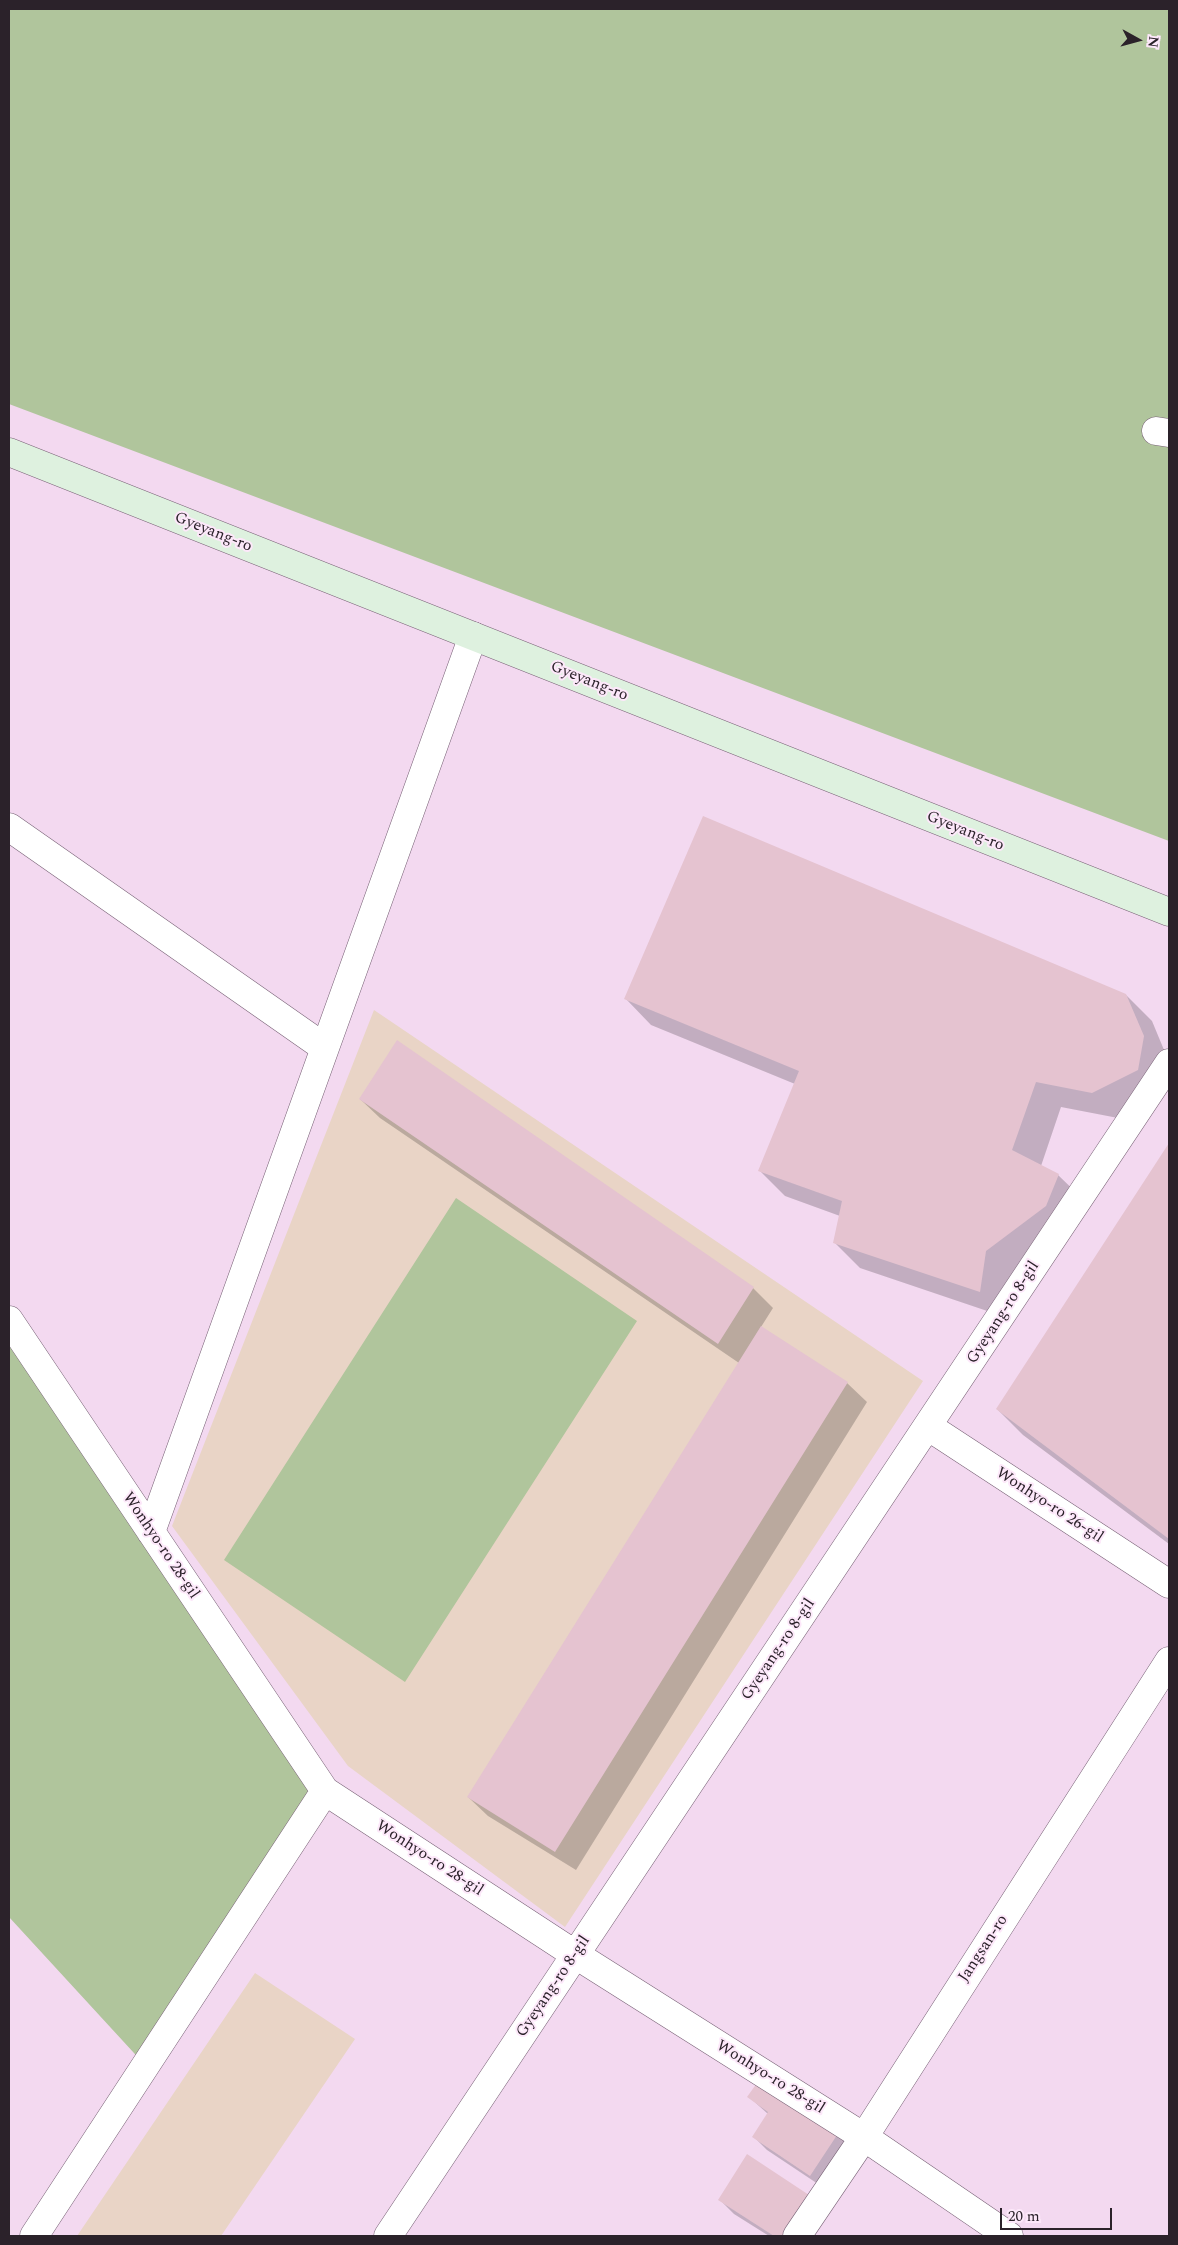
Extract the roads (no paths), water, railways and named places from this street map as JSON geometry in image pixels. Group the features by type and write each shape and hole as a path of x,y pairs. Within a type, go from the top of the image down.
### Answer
{"street":[{"name":"Gyeyang-ro","path":"9,452 1169,912"},
{"path":"151,1532 473,636"},
{"path":"9,827 325,1048"},
{"name":"Gyeyang-ro 8-gil","path":"388,2236 929,1427 1169,1063"},
{"name":"Wonhyo-ro 28-gil","path":"9,1320 325,1791 576,1956 864,2137 1009,2236"},
{"name":"Wonhyo-ro 26-gil","path":"929,1427 1169,1584"},
{"name":"Jangsan-ro","path":"798,2236 864,2137 1169,1661"},
{"path":"34,2236 325,1791"}]}
